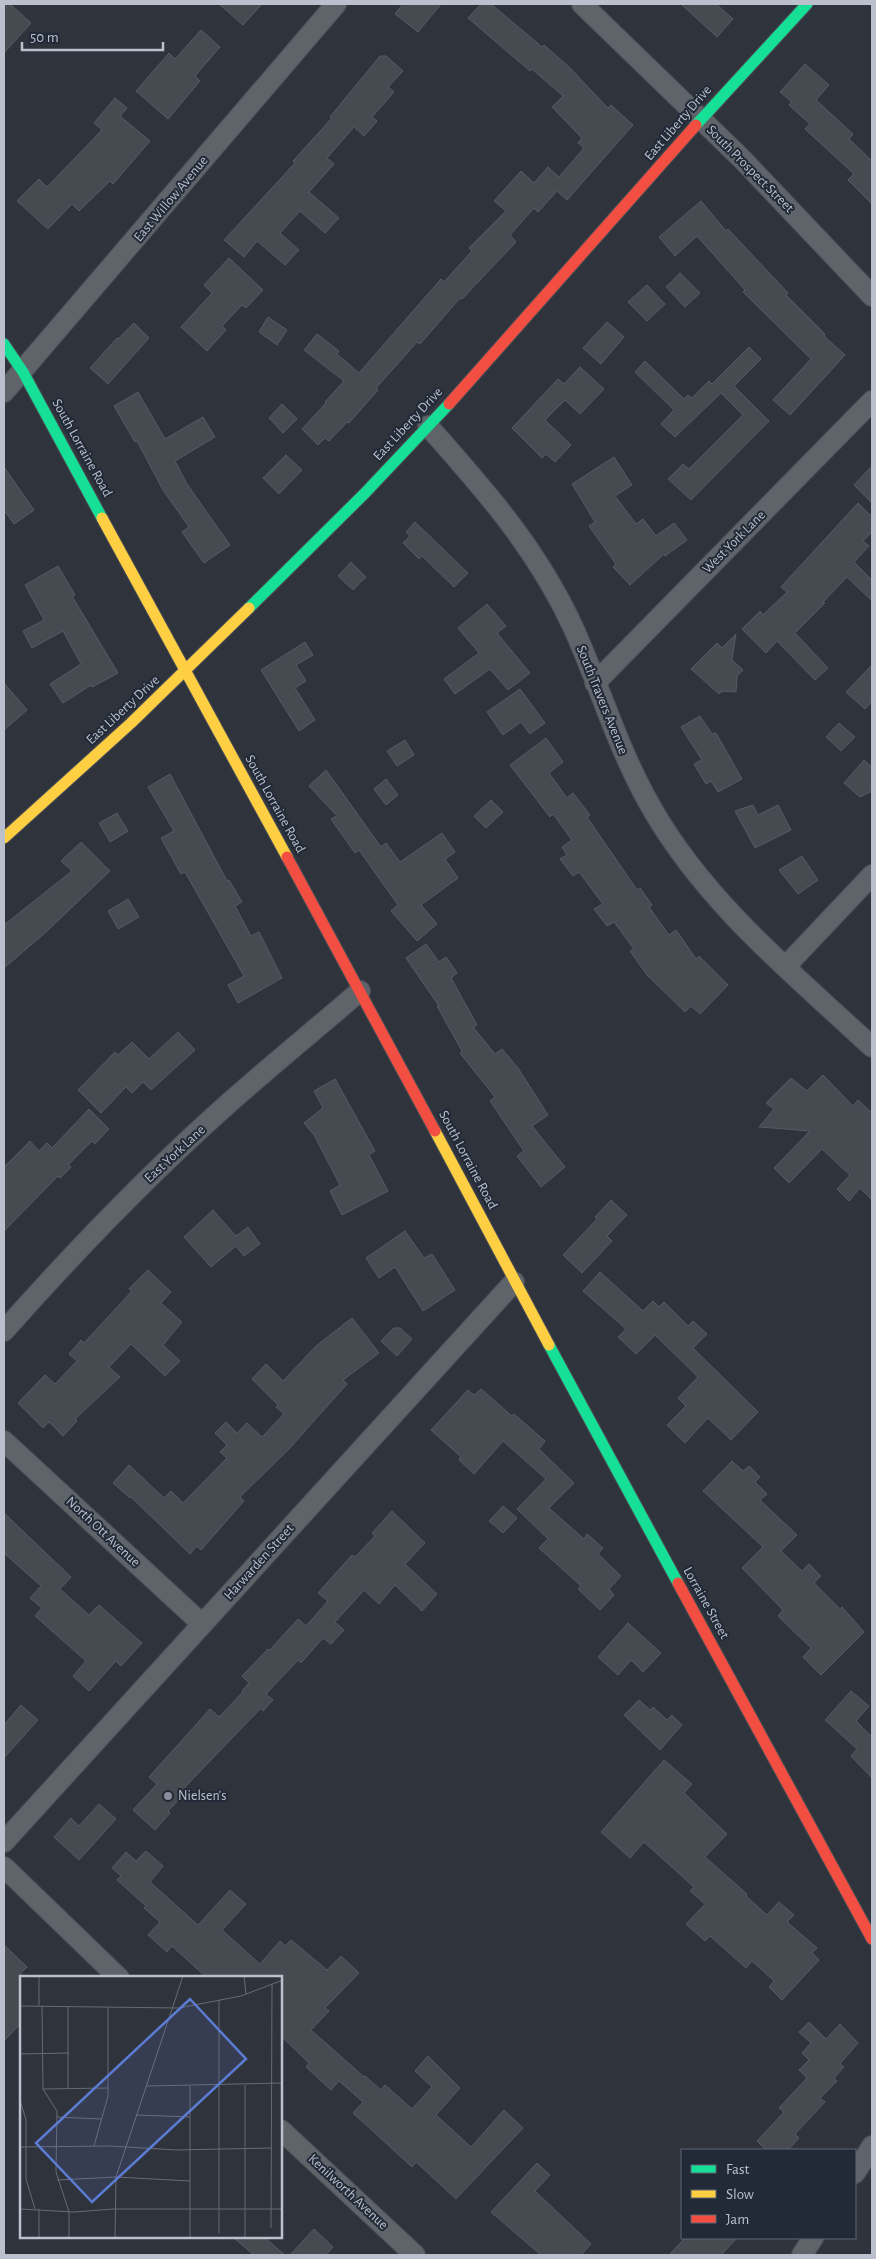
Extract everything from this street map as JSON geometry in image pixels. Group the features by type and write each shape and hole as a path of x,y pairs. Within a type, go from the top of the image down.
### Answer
{"street":[{"name":"East Willow Avenue","path":"4,392 336,4"},
{"name":"South Prospect Street","path":"582,4 740,158 872,296"},
{"name":"East Liberty Drive","path":"4,838 62,788 186,670 308,550 428,426 807,4"},
{"name":"South Lorraine Road","path":"4,344 23,372 186,670 487,1226 514,1282"},
{"name":"West York Lane","path":"595,683 872,401"},
{"name":"South Travers Avenue","path":"428,426 485,490 530,549 572,627 620,746 635,778 671,840 722,905 751,936 786,966 872,1047"},
{"path":"786,966 872,875"},
{"name":"East York Lane","path":"4,1331 73,1255 182,1147 230,1102 360,991"},
{"name":"Harwarden Street","path":"4,1842 514,1282"},
{"name":"Lorraine Street","path":"514,1282 872,1939"},
{"name":"North Ott Avenue","path":"4,1441 202,1624"},
{"path":"4,1867 118,1976"},
{"name":"Kenilworth Avenue","path":"282,2131 415,2255"},
{"path":"856,2171 872,2146"},
{"path":"802,2255 812,2239"}],"building":[{"path":"4,4 10,4 31,23 4,53"},
{"path":"219,4 262,4 243,25"},
{"path":"403,4 441,4 418,32 395,14"},
{"path":"481,4 491,4 542,47 544,45 569,67 608,108 611,105 633,125 567,200 557,191 538,212 534,208 510,235 516,242 462,299 460,298 420,344 417,342 376,388 378,390 349,423 347,422 329,441 325,438 318,445 302,429 344,381 304,350 317,334 339,351 337,354 359,373 441,279 444,282 472,251 469,248 506,211 494,201 521,171 534,183 548,167 559,177 584,148 578,143 582,138 552,107 563,96 532,69 530,71 468,18"},
{"path":"681,4 716,4 733,19 717,37"},
{"path":"201,30 220,47 195,76 200,81 168,119 136,91 169,53 175,59"},
{"path":"380,56 386,56 403,71 388,87 394,92 372,117 377,121 364,136 354,127 327,158 334,164 309,192 339,218 325,233 300,211 280,233 299,250 285,265 257,241 244,257 224,240 295,163 293,161 332,118 330,117"},
{"path":"805,64 829,85 816,100 853,134 849,139 872,161 872,204 848,180 854,174 805,129 810,124 789,105 792,102 780,92"},
{"path":"115,98 127,108 120,116 150,141 113,184 110,181 79,211 72,204 48,229 17,201 39,179 47,187 102,130 94,123"},
{"path":"701,201 726,231 728,229 788,293 786,295 825,334 824,336 845,355 790,415 773,400 811,359 743,292 745,290 697,236 675,256 659,237"},
{"path":"229,258 263,290 246,308 242,305 222,326 226,330 207,351 181,327 212,293 204,285"},
{"path":"680,273 700,293 685,307 666,287"},
{"path":"647,285 665,304 647,321 628,302"},
{"path":"268,317 287,330 277,345 259,332"},
{"path":"607,322 624,337 601,364 583,348"},
{"path":"134,323 149,338 108,384 90,368 117,338"},
{"path":"749,347 761,359 734,386 769,421 691,500 668,479 683,464 689,469 743,415 721,393 675,437 661,424 674,410 635,372 645,361 684,399 688,395 692,398 709,381 712,384"},
{"path":"580,367 604,389 580,414 565,400 545,420 571,445 555,462 546,454 542,458 512,428 558,379 564,384"},
{"path":"138,392 165,439 203,417 215,437 175,461 187,484 230,545 204,563 182,532 189,527 163,490 137,441 135,442 114,406"},
{"path":"282,404 297,419 283,433 269,418"},
{"path":"286,455 302,470 279,494 263,478"},
{"path":"614,457 632,485 615,496 636,524 643,519 656,536 674,523 687,540 665,556 664,554 630,585 613,567 616,564 589,526 595,522 572,484"},
{"path":"872,466 872,503 854,485"},
{"path":"4,467 34,510 14,524 4,510"},
{"path":"858,503 872,517 872,532 863,541 869,546 854,562 872,580 872,601 847,577 823,602 825,603 795,633 828,668 815,680 777,641 766,653 742,629 760,611 763,615 787,592 781,587"},
{"path":"415,522 468,573 454,587 422,556 419,559 403,543 410,536 406,532"},
{"path":"351,562 366,577 353,590 338,576"},
{"path":"58,566 75,595 72,596 118,673 92,687 91,685 63,703 50,684 81,664 63,631 32,648 23,631 44,620 25,585"},
{"path":"487,604 506,626 497,633 530,673 508,690 490,669 455,694 444,679 479,653 458,628"},
{"path":"736,634 732,660 743,670 737,676 736,692 722,691 719,694 691,669 717,643 722,648"},
{"path":"305,642 313,655 296,665 306,681 295,688 315,720 299,731 261,670"},
{"path":"872,665 872,701 865,709 846,692"},
{"path":"4,683 27,710 4,730"},
{"path":"520,689 545,723 530,734 521,722 503,735 487,712"},
{"path":"700,716 712,734 716,733 742,779 718,792 711,781 706,784 694,764 702,760 681,727"},
{"path":"839,723 855,737 841,751 826,737"},
{"path":"546,738 563,762 549,773 567,798 573,793 590,815 587,817 637,890 640,888 652,905 649,907 669,935 676,930 696,959 699,956 728,985 700,1014 691,1006 685,1012 647,975 630,951 634,949 614,922 607,926 594,909 603,904 579,872 573,876 560,859 567,855 562,847 572,840 553,814 550,817 510,765"},
{"path":"405,740 414,755 397,766 387,751"},
{"path":"864,760 872,767 872,791 860,797 844,783"},
{"path":"326,770 381,847 386,843 400,862 442,833 455,852 445,859 458,878 421,905 437,924 417,941 391,911 398,905 359,850 355,853 331,819 337,816 309,786"},
{"path":"170,774 227,881 229,880 242,902 235,906 251,936 259,932 282,978 238,1003 228,985 244,976 185,872 181,874 161,838 174,831 148,787"},
{"path":"386,779 398,795 386,805 374,789"},
{"path":"491,800 503,812 486,828 474,816"},
{"path":"753,805 758,815 778,805 791,830 755,848 735,811"},
{"path":"117,813 128,831 110,842 99,823"},
{"path":"81,842 110,871 45,933 4,968 4,925 72,871 61,861"},
{"path":"802,856 818,880 798,894 779,870"},
{"path":"128,899 139,917 118,929 108,911"},
{"path":"426,944 439,962 446,957 457,973 451,978 477,1025 473,1027 495,1054 502,1049 518,1068 548,1115 532,1126 565,1167 541,1187 517,1156 524,1151 490,1101 495,1097 460,1053 462,1051 437,1006 439,1006 406,958"},
{"path":"178,1032 195,1050 151,1090 143,1082 132,1093 126,1087 101,1113 78,1090 115,1052 118,1055 132,1042 149,1059"},
{"path":"823,1075 853,1106 858,1100 872,1113 872,1200 860,1188 849,1201 837,1189 850,1175 822,1149 789,1183 774,1168 810,1131 759,1127 774,1109 766,1103 791,1078 807,1091"},
{"path":"335,1079 375,1151 369,1155 388,1191 342,1215 330,1191 340,1185 314,1135 304,1123 323,1108 314,1091"},
{"path":"89,1109 109,1129 95,1144 92,1141 68,1165 71,1167 60,1178 58,1176 4,1231 4,1167 30,1141 39,1151 47,1143 52,1148"},
{"path":"611,1200 627,1215 607,1236 612,1241 582,1273 563,1255 597,1219 595,1217"},
{"path":"213,1210 236,1236 248,1227 260,1244 244,1256 236,1246 211,1267 184,1237"},
{"path":"405,1231 424,1258 432,1254 455,1290 423,1311 395,1267 379,1278 366,1258"},
{"path":"148,1270 171,1292 161,1303 182,1322 163,1345 180,1361 165,1376 131,1344 109,1367 120,1377 75,1419 77,1421 63,1436 49,1422 43,1428 18,1403 45,1375 55,1384 77,1361 69,1354 81,1340 84,1343 132,1291 129,1289"},
{"path":"600,1272 643,1311 653,1301 659,1307 664,1302 688,1326 693,1321 707,1334 693,1348 758,1412 731,1440 708,1418 685,1443 667,1425 686,1406 678,1398 698,1377 655,1335 636,1354 618,1337 626,1329 583,1291"},
{"path":"352,1318 379,1353 343,1380 347,1384 288,1450 240,1497 244,1501 201,1550 197,1546 190,1554 131,1497 113,1483 129,1465 164,1498 171,1491 183,1503 227,1458 220,1452 227,1445 215,1433 226,1422 237,1433 247,1423 262,1437 284,1414 276,1407 278,1405 252,1379 266,1364 283,1381 316,1346"},
{"path":"394,1328 400,1328 412,1339 397,1356 381,1341"},
{"path":"481,1389 545,1441 539,1449 574,1483 549,1508 584,1539 587,1534 603,1548 598,1554 621,1576 609,1589 614,1595 600,1610 578,1589 581,1586 539,1548 548,1539 517,1509 546,1479 503,1441 474,1474 459,1460 461,1457 431,1430 468,1390 474,1395"},
{"path":"732,1461 743,1471 749,1466 760,1477 755,1482 767,1494 760,1500 797,1535 781,1551 802,1571 809,1564 821,1576 814,1583 840,1609 842,1607 864,1632 821,1675 803,1657 811,1648 778,1616 783,1610 742,1568 763,1547 703,1491"},
{"path":"503,1506 517,1518 503,1533 489,1521"},
{"path":"392,1511 425,1543 405,1564 437,1594 422,1611 395,1585 379,1604 364,1590 335,1622 344,1630 331,1644 323,1638 301,1663 298,1660 266,1694 273,1700 263,1711 261,1708 185,1787 188,1790 168,1811 170,1813 155,1830 133,1810 157,1784 149,1777 210,1709 219,1717 243,1692 249,1683 242,1676 268,1649 270,1650 298,1619 306,1626 328,1601 318,1593 352,1555 355,1557 375,1536 372,1533"},
{"path":"4,1513 71,1577 60,1589 89,1615 99,1605 142,1643 121,1666 116,1661 89,1691 73,1676 86,1661 35,1616 42,1608 30,1598 41,1586 4,1553"},
{"path":"628,1623 661,1653 643,1672 631,1660 618,1675 598,1657"},
{"path":"851,1691 869,1706 856,1721 871,1736 872,1734 872,1778 851,1756 857,1749 825,1720"},
{"path":"639,1700 650,1710 653,1707 667,1720 672,1715 682,1725 660,1750 624,1715"},
{"path":"21,1705 38,1720 4,1758 4,1725"},
{"path":"664,1760 692,1784 684,1793 727,1834 705,1857 747,1894 746,1896 767,1915 779,1902 794,1915 787,1922 817,1948 812,1953 819,1960 782,2000 769,1987 774,1981 752,1961 746,1968 710,1936 705,1941 686,1924 705,1904 690,1891 694,1887 644,1842 630,1858 601,1832"},
{"path":"99,1804 116,1819 79,1860 54,1837 71,1818 79,1826"},
{"path":"146,1851 163,1866 150,1882 198,1925 230,1890 246,1904 222,1930 260,1964 280,1941 285,1946 291,1940 327,1970 341,1956 359,1973 325,2008 329,2011 311,2030 381,2090 385,2085 412,2109 432,2087 415,2071 428,2056 460,2088 436,2115 471,2147 504,2110 523,2128 456,2199 416,2162 412,2167 353,2113 363,2102 339,2081 331,2090 306,2067 309,2063 282,2037 282,1976 205,1976 172,1946 167,1952 148,1935 160,1922 144,1908 146,1906 117,1880 121,1876 112,1868 126,1852 136,1861"},
{"path":"4,1945 27,1967 20,1976 20,2024 4,2041"},
{"path":"809,2022 826,2039 840,2024 858,2043 840,2064 844,2067 834,2078 837,2081 820,2098 825,2102 795,2134 799,2138 789,2149 765,2149 757,2141 784,2112 779,2108 807,2078 799,2070 809,2060 802,2053 811,2043 799,2032"},
{"path":"537,2163 550,2175 535,2191 591,2244 581,2255 541,2255 491,2212"},
{"path":"314,2229 333,2247 326,2255 290,2255"},
{"path":"235,2239 266,2239 285,2255 254,2255"},
{"path":"684,2239 736,2239 721,2255 669,2255"}],"traffic: fast":[{"path":"696,125 807,4"},
{"path":"4,344 23,372 102,518"},
{"path":"249,608 365,493 449,404"},
{"path":"549,1345 678,1583"}],"traffic: slow":[{"path":"102,518 287,857"},
{"path":"4,838 131,723 249,608"},
{"path":"435,1131 549,1345"}],"traffic: jam":[{"path":"449,404 696,125"},
{"path":"287,857 435,1131"},
{"path":"678,1583 872,1939"}],"place":[{"name":"Nielsen's","path":"168,1796"}]}
